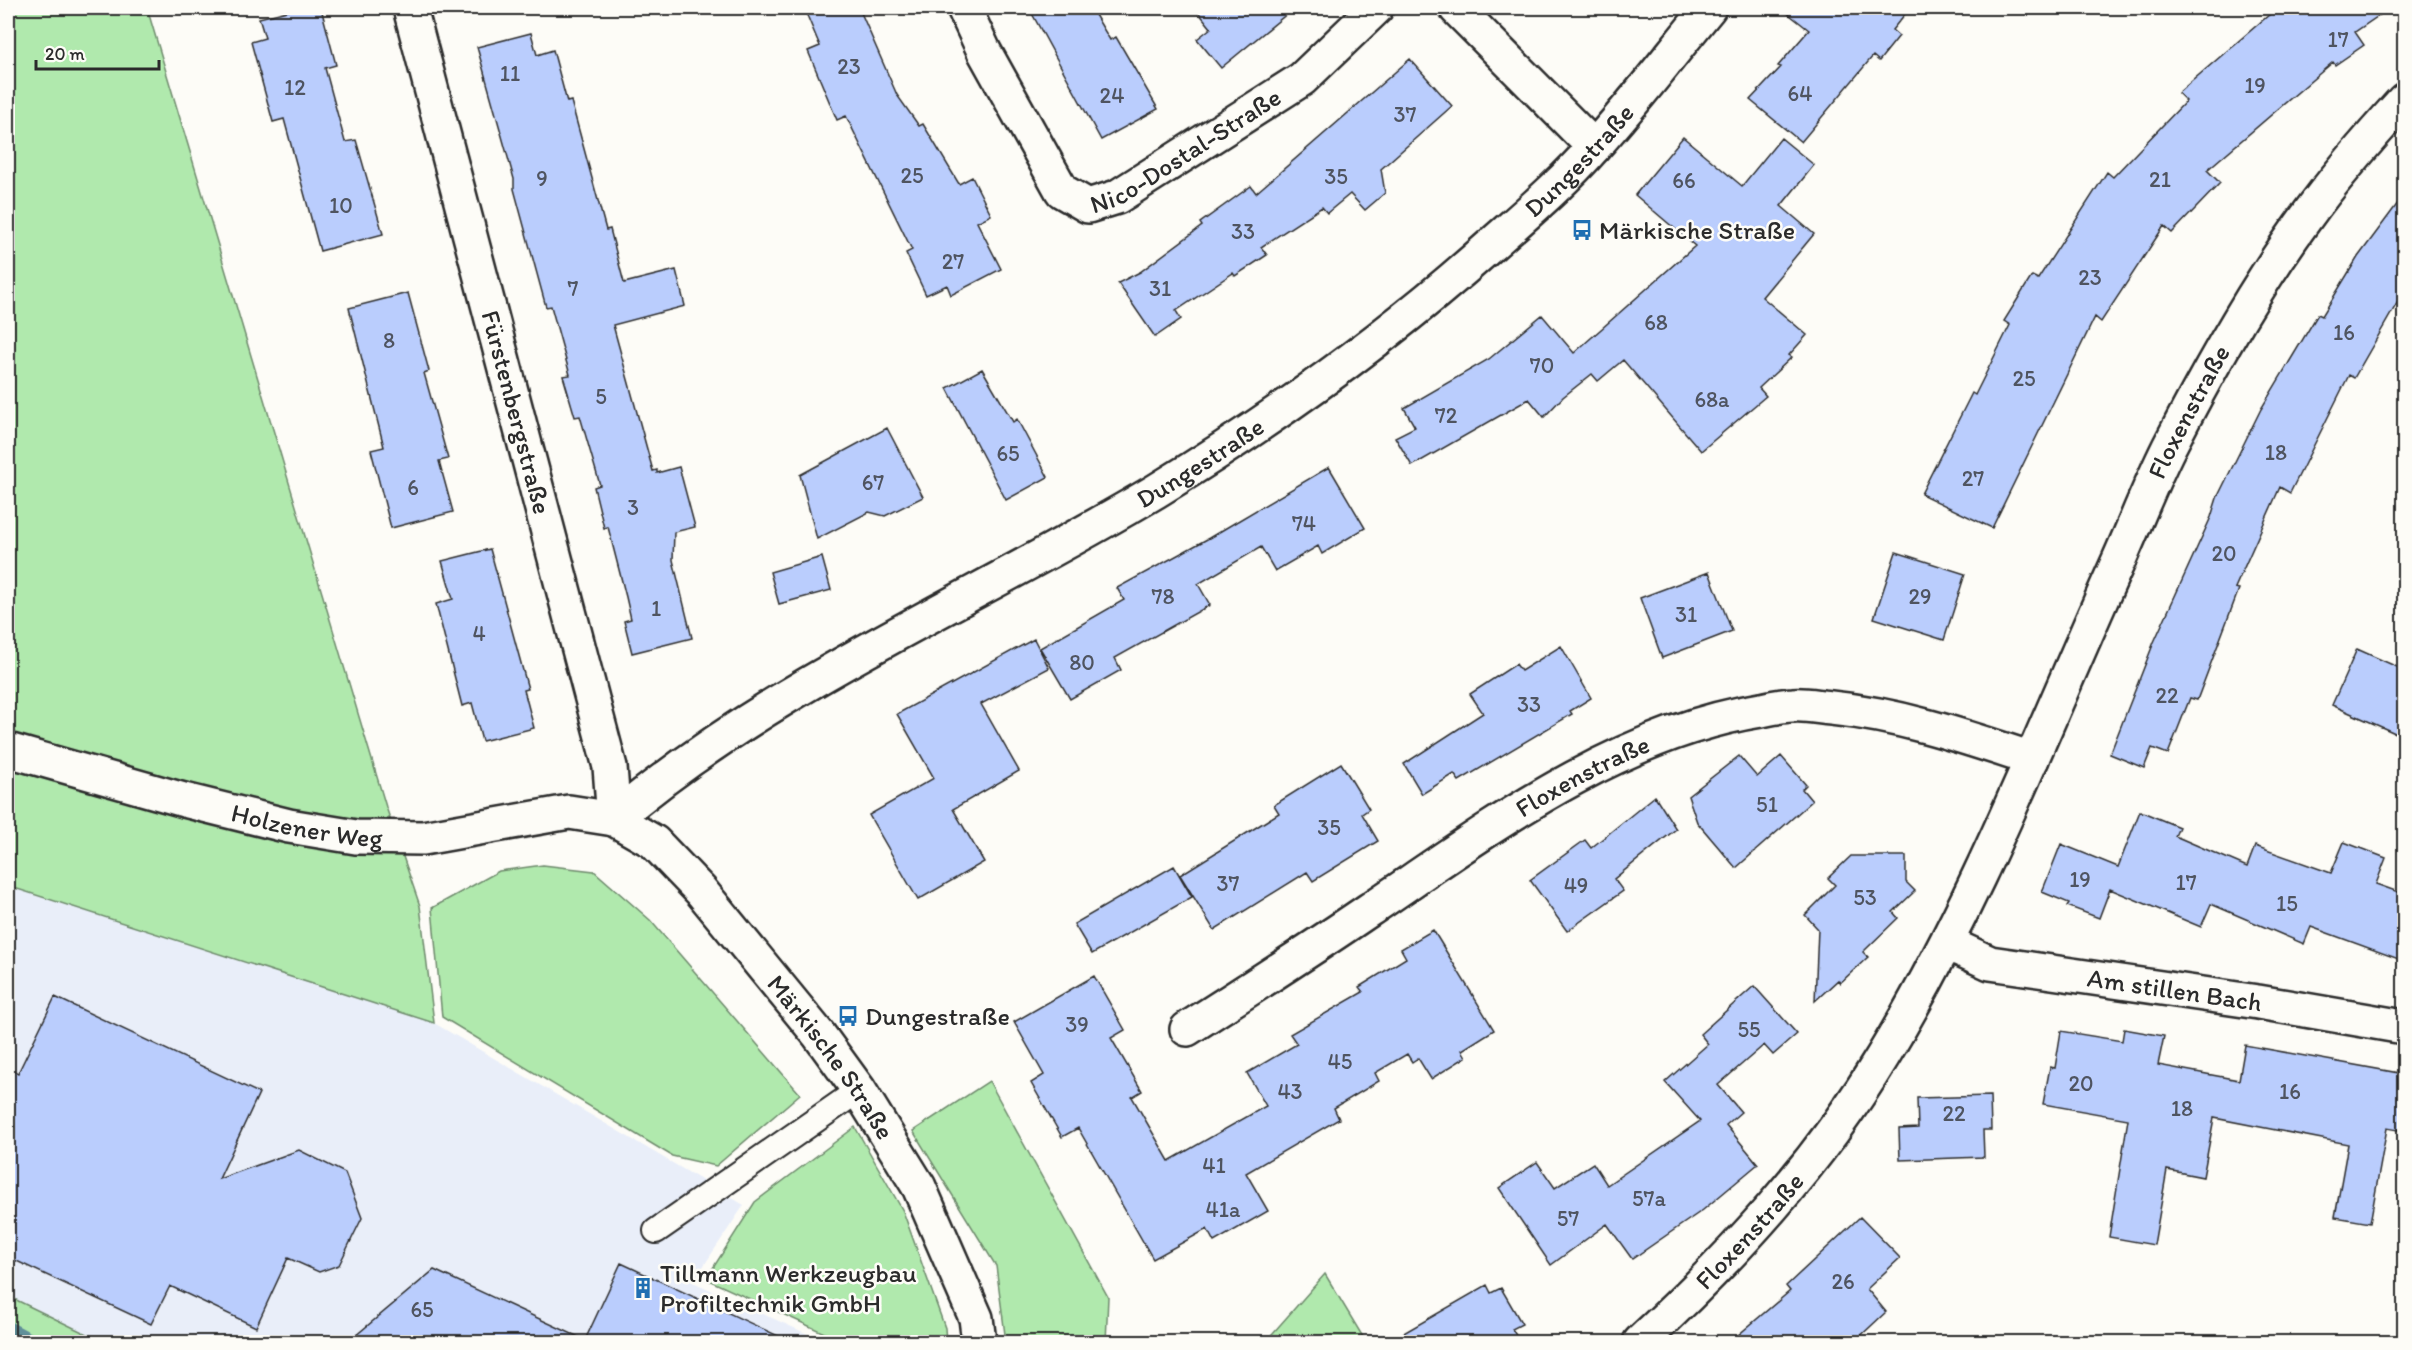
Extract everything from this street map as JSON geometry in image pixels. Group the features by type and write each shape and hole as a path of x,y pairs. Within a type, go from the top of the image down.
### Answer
{"street":[{"name":"Fürstenbergstraße","path":"410,8 610,766 614,819"},
{"name":"Nico-Dostal-Straße","path":"964,8 984,51 1062,191 1088,206 1117,197 1302,79 1376,8"},
{"path":"1456,8 1594,147"},
{"name":"Dungestraße","path":"614,819 659,780 810,682 1154,492 1278,414 1441,290 1547,195 1594,147 1709,8"},
{"name":"Floxenstraße","path":"1640,1342 1698,1288 1762,1220 1825,1143 1882,1058 1947,943 2032,759 2168,450 2229,336 2305,218 2377,129 2404,100"},
{"name":"Floxenstraße","path":"1187,1029 1303,956 1516,812 1622,755 1688,727 1740,713 1794,705 1864,711 1933,726 2032,759"},
{"name":"Holzener Weg","path":"8,750 205,805 289,826 356,837 423,838 569,812 614,819"},
{"name":"Märkische Straße","path":"614,819 654,842 701,891 819,1035 859,1090 919,1186 976,1318 979,1342"},
{"name":"Am stillen Bach","path":"1947,943 1990,963 2258,1002 2404,1027"}],"lane":[{"path":"656,1231 859,1090"}],"shaded area":[{"path":"8,886 434,1023 744,1205 693,1282 825,1342 8,1342"}],"green space":[{"path":"8,8 147,8 386,807 420,906 434,1023 8,886"},
{"path":"543,865 594,871 650,920 800,1094 716,1166 672,1156 442,1017 432,908 499,871"},
{"path":"989,1081 1108,1297 1106,1342 1006,1342 996,1266 913,1131"},
{"path":"855,1127 903,1211 945,1328 946,1342 844,1342 706,1279 755,1202"},
{"path":"1325,1274 1366,1342 1265,1342"},
{"path":"8,1296 103,1342 8,1342"}],"building":[{"path":"299,8 321,8 336,65 325,68 345,142 356,140 383,234 320,251 284,119 273,122 251,42 265,38 259,18"},
{"path":"804,8 859,8 897,95 919,126 923,124 959,184 972,177 991,215 977,222 1001,269 951,295 947,285 926,295 906,253 912,250 846,116 837,120 808,51 820,46"},
{"path":"1029,8 1091,8 1110,40 1116,37 1158,109 1101,140"},
{"path":"1195,8 1294,8 1221,68 1197,39 1211,28"},
{"path":"1781,8 1910,8 1892,30 1899,36 1879,61 1873,56 1801,142 1750,100 1781,67 1778,66 1809,30"},
{"path":"2277,8 2390,8 2355,32 2364,45 2335,65 2333,62 2207,170 2220,183 2172,233 2164,226 2101,322 2095,317 1992,528 1921,494 1972,393 1975,395 2010,325 2004,321 2032,276 2038,279 2107,172 2113,177 2186,101 2178,93"},
{"path":"531,33 537,55 553,50 567,102 571,101 606,230 610,229 624,283 676,270 685,306 613,325 653,471 657,470 657,473 679,467 695,527 674,532 673,560 692,638 632,653 624,621 631,619 626,597 608,527 604,528 594,487 600,485 580,416 575,417 563,376 570,375 551,306 546,307 514,189 514,179 477,47"},
{"path":"1410,59 1452,106 1381,169 1385,193 1365,210 1350,194 1327,213 1322,207 1261,247 1267,255 1235,276 1233,273 1176,311 1181,319 1155,337 1118,283 1140,272 1202,226 1200,223 1251,186 1256,193"},
{"path":"1683,137 1742,186 1781,138 1814,165 1781,206 1814,234 1762,297 1807,335 1789,355 1792,357 1759,388 1766,396 1701,451 1623,360 1598,381 1592,374 1563,397 1544,417 1529,399 1412,466 1395,437 1415,427 1404,408 1489,359 1542,315 1574,353 1695,246 1635,195"},
{"path":"2404,195 2404,291 2354,378 2349,375 2290,493 2280,487 2235,588 2239,589 2197,700 2190,698 2168,754 2152,748 2144,768 2110,754 2154,642 2211,517 2217,498 2261,409 2318,314 2322,316 2358,257"},
{"path":"408,293 429,371 424,373 448,459 439,461 453,512 391,528 371,450 384,447 349,308"},
{"path":"982,369 1013,422 1017,419 1048,477 1006,500 947,388"},
{"path":"887,428 923,497 885,516 869,512 817,539 800,475"},
{"path":"1329,467 1365,528 1322,554 1318,546 1275,571 1261,547 1198,584 1210,605 1115,658 1121,670 1070,699 1040,648 1124,600 1117,588 1209,538"},
{"path":"490,549 528,689 524,690 534,728 482,741 472,703 462,706 436,604 453,599 442,561"},
{"path":"1896,552 1965,574 1944,640 1874,618"},
{"path":"822,557 831,590 779,604 770,572"},
{"path":"1709,572 1732,631 1662,658 1640,598"},
{"path":"1034,639 1049,668 981,704 1019,771 953,809 984,862 918,900 869,815 934,778 897,714"},
{"path":"1561,646 1591,698 1570,711 1572,714 1459,781 1454,774 1422,794 1404,764 1483,713 1470,694 1516,664 1521,671"},
{"path":"2357,649 2404,670 2404,737 2332,705"},
{"path":"1739,756 1757,777 1781,756 1806,785 1802,789 1812,801 1736,868 1697,822 1688,796"},
{"path":"1341,763 1369,809 1362,814 1378,841 1313,881 1307,872 1214,930 1180,875 1279,813 1274,805"},
{"path":"1655,796 1676,829 1614,879 1623,891 1567,931 1530,880 1585,840 1591,848"},
{"path":"2140,811 2179,827 2175,836 2247,867 2255,846 2331,873 2344,842 2386,858 2376,884 2404,894 2404,961 2311,927 2304,944 2211,904 2201,927 2110,889 2099,918 2067,906 2069,903 2042,892 2061,844 2118,867"},
{"path":"1851,856 1906,856 1906,882 1915,891 1893,912 1898,918 1863,952 1868,957 1840,983 1838,980 1815,1001 1818,929 1805,915 1835,885 1828,878"},
{"path":"1174,866 1192,897 1092,954 1074,924"},
{"path":"1433,930 1494,1030 1462,1050 1466,1057 1431,1079 1418,1058 1412,1062 1407,1054 1375,1073 1379,1081 1334,1108 1339,1119 1246,1173 1268,1211 1214,1242 1207,1229 1153,1259 1078,1128 1062,1137 1031,1083 1044,1075 1014,1022 1094,976 1125,1030 1111,1038 1142,1091 1132,1097 1169,1161 1266,1106 1247,1073 1297,1044 1290,1034 1363,992 1359,987 1406,958 1401,949"},
{"path":"1754,986 1797,1034 1773,1055 1764,1045 1718,1085 1741,1112 1726,1125 1758,1164 1703,1210 1632,1259 1607,1224 1551,1265 1499,1188 1537,1162 1555,1188 1593,1163 1607,1185 1700,1121 1665,1082 1708,1044 1700,1034"},
{"path":"55,997 259,1093 219,1179 299,1150 345,1173 362,1218 339,1265 319,1272 288,1258 256,1327 170,1286 151,1324 8,1257 8,1068 18,1073"},
{"path":"2124,1029 2164,1036 2158,1065 2239,1080 2245,1045 2404,1074 2404,1131 2387,1128 2370,1223 2335,1217 2348,1144 2214,1118 2203,1177 2167,1170 2154,1245 2109,1237 2128,1119 2043,1104 2050,1067 2055,1068 2061,1031 2122,1041"},
{"path":"1990,1096 1991,1130 1983,1130 1984,1157 1900,1160 1899,1129 1918,1128 1917,1098"},
{"path":"1860,1217 1900,1258 1867,1289 1886,1312 1854,1342 1730,1342 1790,1291 1786,1286"},
{"path":"621,1263 791,1342 348,1342 434,1270 585,1340"},
{"path":"1487,1285 1491,1293 1501,1288 1522,1324 1512,1329 1520,1342 1388,1342"}],"waterway":[{"path":"8,1327 36,1342"}],"place":[{"name":"Märkische Straße","path":"1582,230"},
{"name":"Dungestraße","path":"848,1016"},
{"name":"Tillmann Werkzeugbau Profiltechnik GmbH","path":"643,1288"}]}
